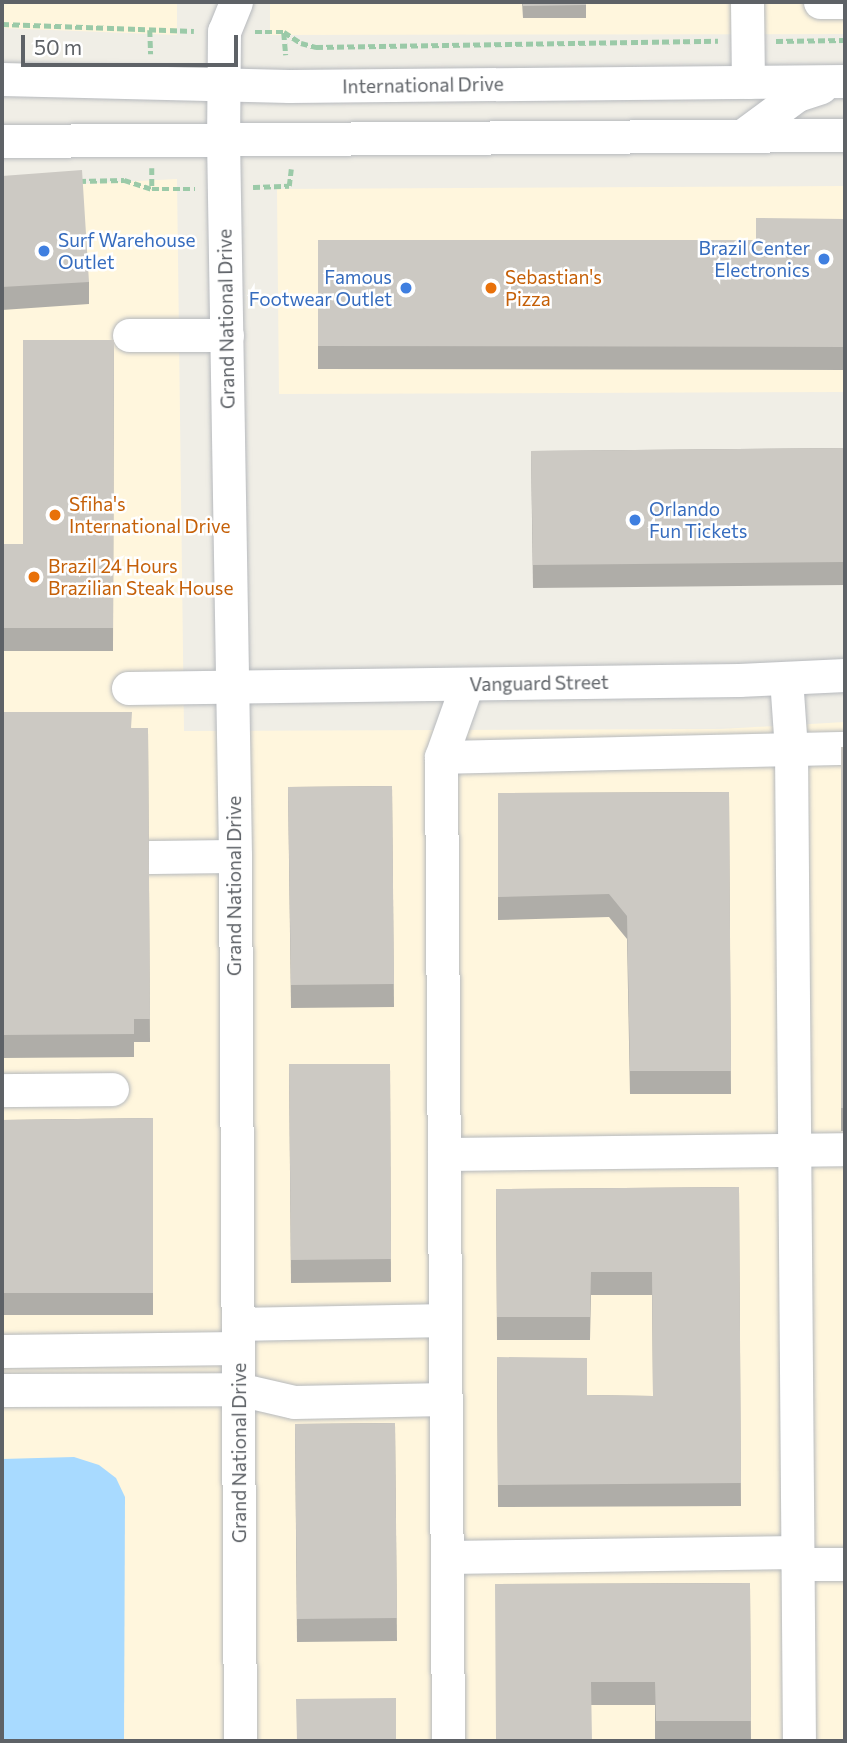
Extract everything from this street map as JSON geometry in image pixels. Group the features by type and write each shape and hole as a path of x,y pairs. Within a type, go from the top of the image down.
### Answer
{"street":[{"name":"Grand National Drive","path":"207,2 230,17 223,84 223,138 235,856 240,1741"},
{"path":"747,2 748,82"},
{"path":"820,2 845,2"},
{"name":"International Drive","path":"2,79 302,86 844,81"},
{"path":"743,135 797,95 844,81"},
{"path":"2,141 845,135"},
{"path":"129,335 227,335"},
{"name":"Vanguard Street","path":"128,688 467,684 845,675"},
{"path":"786,678 791,749 799,1741"},
{"path":"448,1741 441,757 467,684"},
{"path":"441,757 845,748"},
{"path":"149,857 235,856"},
{"path":"2,1090 112,1089"},
{"path":"444,1154 845,1149"},
{"path":"2,1351 445,1320"},
{"path":"2,1390 239,1389 294,1402 446,1399"},
{"path":"447,1557 797,1558 845,1563"}],"path":[{"path":"2,23 150,30"},
{"path":"284,32 301,43 316,47 845,40"},
{"path":"69,181 124,180 152,188 166,188"}],"shaded area":[{"path":"2,2 177,2 177,35 2,28"},
{"path":"270,2 845,2 845,34 270,35"},
{"path":"177,179 184,731 721,729 845,722 845,1741 2,1741 2,188"},
{"path":"845,186 845,392 279,394 277,189"}],"water":[{"path":"74,1457 99,1465 116,1478 125,1497 124,1741 2,1741 2,1459"}],"building":[{"path":"523,2 586,2 586,5 523,6"},
{"name":"Surf Warehouse Outlet","path":"82,170 89,282 2,287 2,176"},
{"path":"756,218 845,219 845,347 318,346 318,240 756,240"},
{"path":"23,340 114,340 113,628 2,628 2,544 23,544"},
{"path":"845,448 845,562 533,565 531,451"},
{"path":"2,712 132,712 131,728 148,728 150,1019 134,1019 134,1034 2,1035"},
{"path":"841,747 845,747 845,1108 841,1108"},
{"path":"392,786 394,984 291,985 288,787"},
{"path":"729,792 731,1071 630,1071 627,916 609,894 498,897 498,793"},
{"path":"289,1064 390,1064 391,1259 291,1260"},
{"path":"153,1118 153,1293 2,1293 2,1120"},
{"path":"739,1187 741,1483 498,1485 497,1357 587,1358 587,1395 653,1396 652,1272 591,1272 590,1317 497,1317 496,1189"},
{"path":"395,1423 397,1618 297,1619 295,1424"},
{"path":"750,1583 751,1721 656,1721 655,1682 591,1682 592,1741 496,1741 495,1584"},
{"path":"396,1698 396,1741 297,1741 296,1699"}],"place":[{"name":"Surf Warehouse Outlet","path":"44,251"},
{"name":"Brazil Center Electronics","path":"824,259"},
{"name":"Famous Footwear Outlet","path":"406,288"},
{"name":"Sebastian's Pizza","path":"491,288"},
{"name":"Sfiha's International Drive","path":"55,515"},
{"name":"Orlando Fun Tickets","path":"635,520"},
{"name":"Brazil 24 Hours Brazilian Steak House","path":"34,577"}]}
